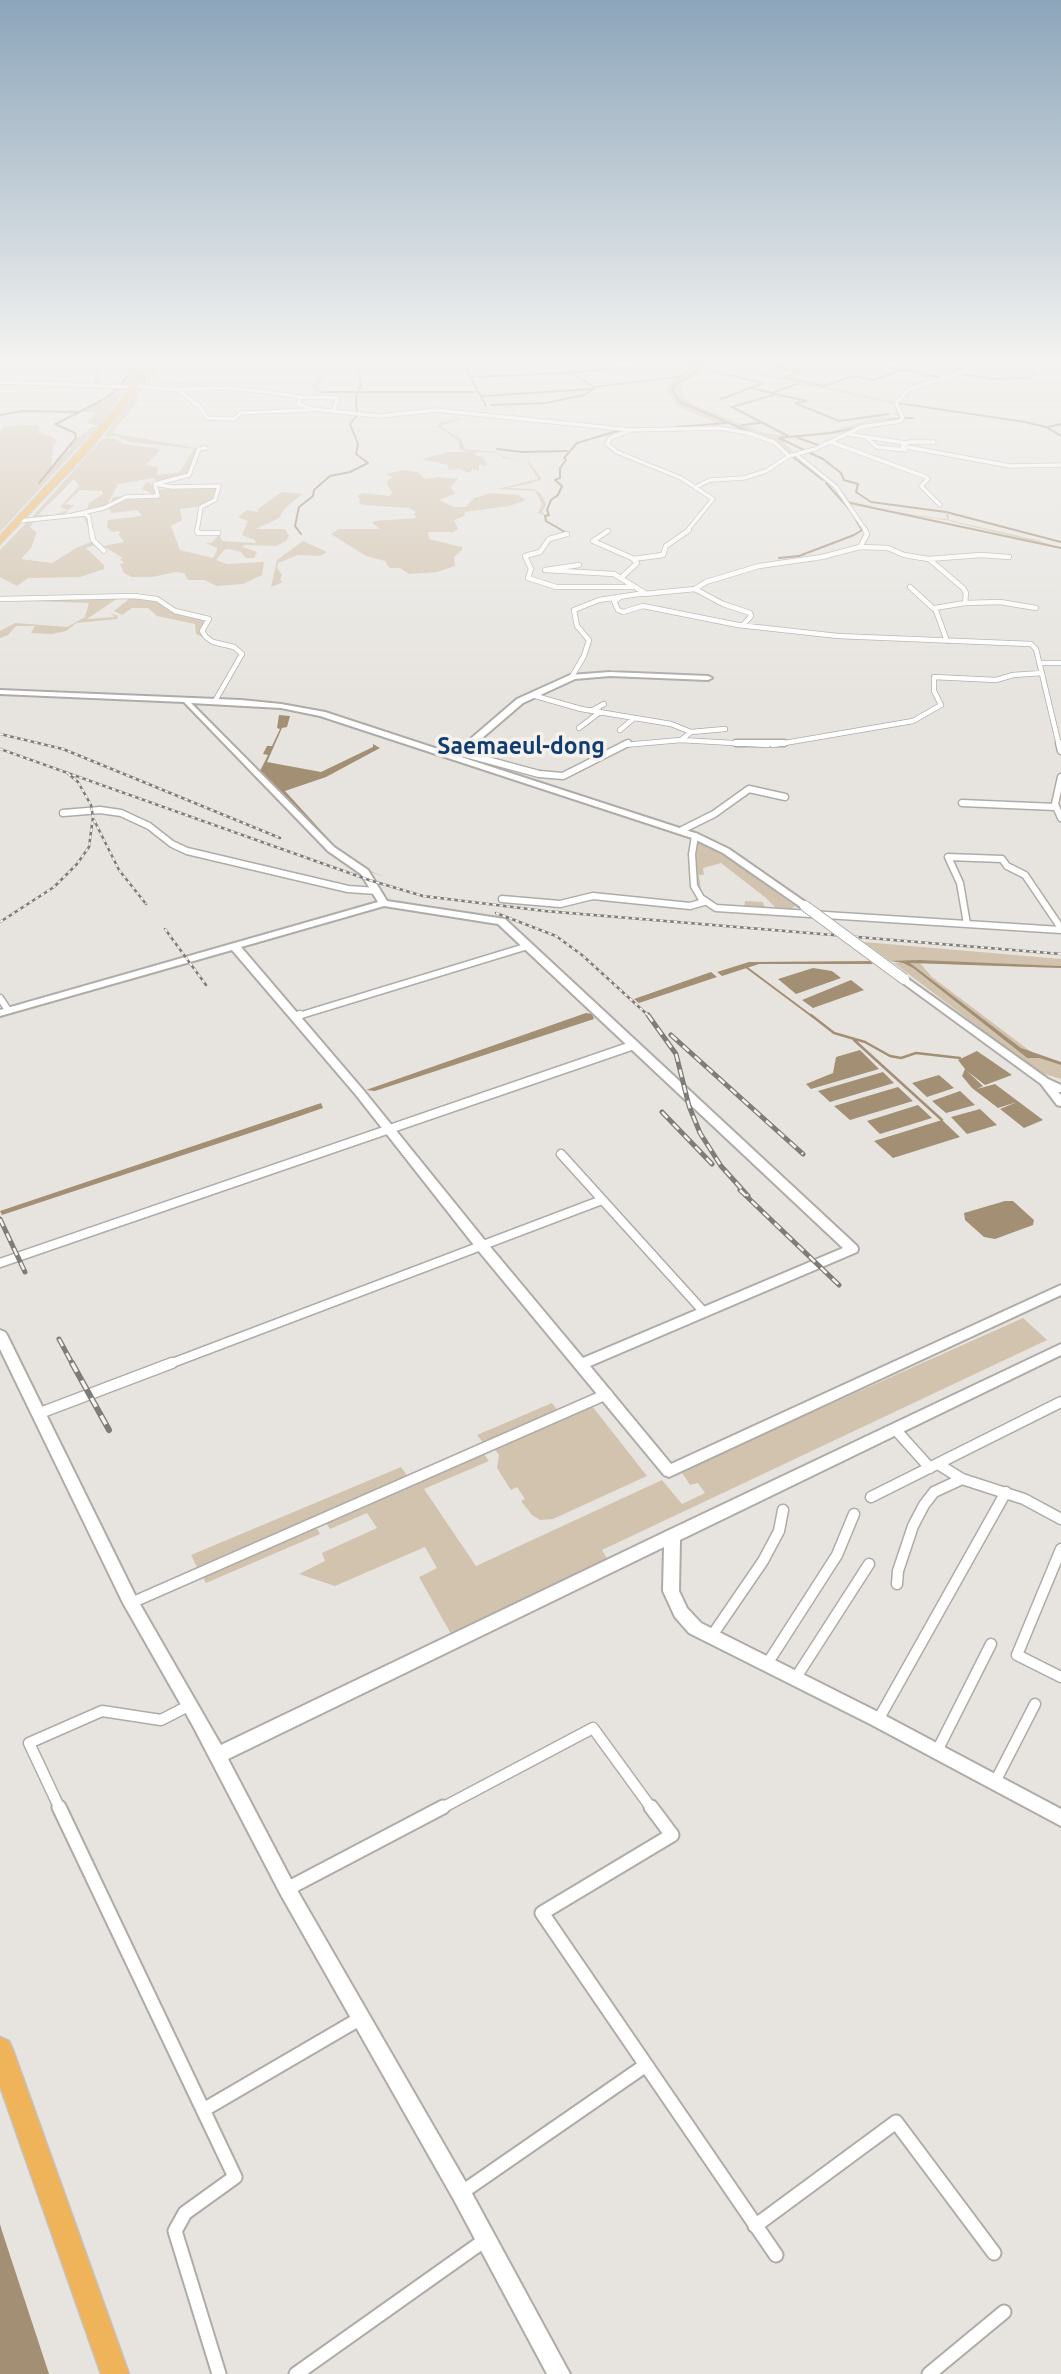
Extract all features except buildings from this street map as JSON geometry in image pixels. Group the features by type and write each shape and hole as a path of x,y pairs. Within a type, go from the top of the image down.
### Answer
{"highway":[{"path":"0,541 63,474"},
{"path":"0,2050 115,2374"}],"street":[{"path":"155,484 189,474"},
{"path":"608,531 593,541 633,559 663,555 668,544 687,533 713,500 696,487 670,474"},
{"path":"696,487 710,480 744,478 757,474"},
{"path":"820,474 836,487 858,517 867,534 860,547"},
{"path":"917,474 928,479 921,486 940,505"},
{"path":"73,515 110,506 126,498 159,495 155,484"},
{"path":"155,484 172,488 219,486 215,500 201,507 195,527 198,533 218,533"},
{"path":"19,521 88,515 93,540 104,551"},
{"path":"567,534 549,539 540,552 525,556 531,569 528,578 556,587 640,588"},
{"path":"695,590 706,582 759,566 822,557 860,547 888,548 904,555 928,559 981,555 1009,557"},
{"path":"622,577 637,565 633,559"},
{"path":"928,559 938,564 962,588 966,593 965,603"},
{"path":"579,565 545,570 610,573 640,588 644,591 643,594"},
{"path":"910,587 941,617 947,640"},
{"path":"571,678 584,656 589,640 577,626 573,610 600,600 695,590 723,604 750,613 751,616 743,625"},
{"path":"0,599 94,594 134,596 157,599 175,611 209,619 202,631 206,637 213,642 234,647 242,654 215,701"},
{"path":"619,598 614,601 618,610 623,612 643,606 743,625 861,638 1031,644 1036,648 1060,734 1061,751"},
{"path":"934,609 965,603 1000,602 1035,608"},
{"path":"1040,663 1061,663"},
{"path":"454,754 539,774 563,776 605,756 622,744 681,740 779,745 866,727 907,722 942,705 933,691 934,677 991,680 1042,673"},
{"path":"454,754 506,710 571,678 610,674 708,678"},
{"path":"0,692 215,701 310,711 454,754 682,830 726,851 1044,1081 1061,1089"},
{"path":"532,695 591,711 687,730 725,729"},
{"path":"189,700 187,703 198,715 331,849 365,872 384,903"},
{"path":"591,711 604,704"},
{"path":"579,728 600,712"},
{"path":"620,730 633,719"},
{"path":"681,740 687,730 684,719"},
{"path":"1061,776 1055,807 1061,818"},
{"path":"682,830 696,824 748,789 785,797"},
{"path":"962,803 1055,807"},
{"path":"63,813 100,810 121,813 149,826 172,844 187,851 348,889 377,891"},
{"path":"695,836 692,842 694,886 705,902 716,908 1061,929"},
{"path":"967,924 960,883 948,857 1002,859 1007,866 1025,875 1061,929"},
{"path":"502,899 560,904 593,896 690,906 705,902"},
{"path":"0,998 4,1012 384,903 501,921 852,1249 582,1364"},
{"path":"234,946 390,1130 482,1246 669,1471 1061,1290"},
{"path":"295,1017 528,946"},
{"path":"0,1263 634,1045"},
{"path":"1044,1081 1061,1103"},
{"path":"561,1154 704,1312"},
{"path":"40,1413 602,1200"},
{"path":"0,1335 131,1604 218,1755 287,1889 461,2193 559,2374"},
{"path":"218,1755 1061,1349"},
{"path":"131,1604 607,1394"},
{"path":"870,1497 1061,1402"},
{"path":"895,1429 934,1466 962,1479 1006,1492 1061,1519"},
{"path":"897,1584 898,1571 913,1526 924,1505 934,1492 962,1479"},
{"path":"878,1720 1006,1492"},
{"path":"711,1637 768,1551 779,1531 783,1510"},
{"path":"767,1664 837,1555 854,1514"},
{"path":"673,1535 671,1591 688,1622 711,1637 1059,1812"},
{"path":"1061,1549 1017,1655 1061,1677"},
{"path":"795,1679 869,1564"},
{"path":"936,1751 991,1644"},
{"path":"995,1782 1035,1704"},
{"path":"190,1705 161,1720 102,1711 29,1743 235,2177 185,2213 175,2231 219,2374"},
{"path":"287,1889 593,1728 672,1836 542,1913 776,2255"},
{"path":"205,2109 361,2018"},
{"path":"461,2193 646,2065"},
{"path":"755,2225 896,2122 994,2253"},
{"path":"296,2374 486,2239"},
{"path":"929,2374 1004,2312"}],"shaded area":[{"path":"0,474 54,474 0,532"},
{"path":"71,474 186,474 157,482 154,478 118,484 106,507 67,514 87,509 89,503 103,494 102,491 80,490 65,504 74,505 64,514 31,518","holes":["74,479 79,486 60,507 67,510 54,515 38,515"]},
{"path":"386,474 420,474 425,479 458,479 451,487 455,494 439,500 454,507 466,507 474,498 491,493 518,495 526,500 509,506 465,512 464,516 454,520 458,529 453,532 428,532 429,539 462,547 454,557 455,566 437,572 409,574 400,568 389,568 385,561 366,556 331,534 339,529 380,529 372,523 374,521 417,518 414,514 416,512 410,508 359,503 357,496 363,493 390,496 392,493 386,482 393,477"},
{"path":"535,474 542,479 507,488 533,489 539,492 546,505 542,512 546,516 538,513 542,504 535,491 497,489 538,479"},
{"path":"820,474 832,481 849,501 944,519 947,518 945,513 949,515 949,520 1061,548 945,520 888,512 848,502 837,487"},
{"path":"146,482 153,484 153,489 159,496 157,490 220,487 214,500 203,506 180,509 182,520 171,526 180,550 213,558 218,548 205,543 211,543 219,535 222,541 256,543 255,540 242,535 248,521 238,517 247,510 257,512 282,492 302,494 285,508 279,518 256,529 285,529 289,536 286,541 276,546 244,545 243,547 257,552 254,558 246,558 241,552 229,549 224,550 216,560 227,564 264,562 262,575 243,584 217,586 204,580 188,580 184,573 176,572 152,577 132,577 124,573 120,564 124,563 120,559 123,558 103,546 124,542 118,534 121,533 119,531 112,532 107,527 108,520 142,516 138,510 111,513 109,508 123,499 111,503 113,497 149,495 151,493 142,489"},
{"path":"84,515 87,517 88,528 84,517 34,522 30,527 37,533 31,548 21,559 52,563 93,541 96,545 86,548 104,565 104,569 80,577 28,578 17,586 0,577 0,550 29,520"},
{"path":"303,541 327,552 320,556 298,555 278,563 277,568 282,575 280,580 283,582 271,587 277,560"},
{"path":"133,596 157,600 166,607 206,620 201,631 207,639 196,634 195,624 157,616 148,608 132,608 122,615 114,611"},
{"path":"118,598 87,619 115,617 110,613 118,616 117,619 76,623 66,631 52,634 31,633 35,626 16,626 8,635 0,638 0,631 15,623 67,627 85,617 89,603 0,600"},
{"path":"279,715 290,716 287,727 282,728 267,762 321,772 373,747 373,744 380,748 326,777 285,791 336,847 260,771 268,755 263,754 267,746 272,746 280,729 277,728"},
{"path":"695,841 724,855 795,906 788,912 720,907 706,901 697,886","holes":["721,863 777,909 765,909 763,902 745,901 744,908 720,906 706,898 701,890 699,875 704,875 703,868"]},
{"path":"864,942 1061,959 1061,966 890,961"},
{"path":"870,961 873,964 759,964 722,976 717,972 749,962"},
{"path":"890,961 1061,966 910,963 1021,1048 1061,1062 1061,1065 1039,1058 1027,1058 913,968"},
{"path":"908,962 1061,968 920,963 932,977 1034,1054 1021,1048"},
{"path":"894,963 903,963 913,968 1027,1058 1039,1058 1061,1065 1061,1079 1038,1072"},
{"path":"813,968 832,971 841,978 796,994 778,979"},
{"path":"711,972 717,977 639,1003 634,999"},
{"path":"851,980 864,990 813,1008 802,1000"},
{"path":"586,1013 592,1014 594,1019 375,1091 366,1090"},
{"path":"860,1050 879,1069 811,1089 806,1084 833,1073 836,1057"},
{"path":"977,1051 1012,1075 985,1085 967,1071 983,1086 977,1089 995,1084 1043,1120 1024,1128 1000,1109 1017,1102 998,1108 972,1088 962,1076 965,1069 958,1060"},
{"path":"883,1072 894,1083 830,1102 818,1091"},
{"path":"939,1075 954,1088 927,1097 912,1083"},
{"path":"898,1087 913,1101 850,1120 834,1106"},
{"path":"960,1091 975,1105 946,1113 932,1101"},
{"path":"321,1103 323,1108 271,1126 2,1215 0,1211"},
{"path":"918,1105 932,1118 880,1134 867,1121"},
{"path":"980,1109 997,1125 967,1134 951,1117"},
{"path":"942,1120 960,1137 893,1158 874,1141"},
{"path":"1013,1201 1034,1220 1033,1225 995,1239 984,1237 965,1220 964,1213"},
{"path":"1023,1318 1047,1340 602,1550 608,1560 451,1634 419,1577 437,1568 425,1547 335,1586 299,1574 325,1561 322,1553 377,1528 367,1513 330,1529 325,1521 483,1453 489,1461 424,1489 476,1566 662,1480 682,1504 705,1493 698,1483 690,1485 681,1471"},
{"path":"552,1403 558,1411 484,1444 477,1435"},
{"path":"592,1406 647,1476 553,1519 540,1520 532,1515 521,1501 525,1499 517,1487 511,1490 497,1468 499,1455 493,1447"},
{"path":"401,1467 408,1477 197,1567 191,1555"},
{"path":"315,1525 320,1534 206,1583 201,1574"},
{"path":"0,2224 2,2231 49,2374 0,2374"}],"waterway":[{"path":"39,483 47,474"},
{"path":"301,534 295,526 299,507 313,496 314,490 330,476 341,474"},
{"path":"560,474 560,478 555,480 562,486 558,495 551,500 547,510 549,515 545,516 546,521 565,532"},
{"path":"815,474 823,480"},
{"path":"841,474 844,480 858,484 856,492 871,502 946,512 1061,542"},
{"path":"826,483 851,511"},
{"path":"850,503 1061,548"},
{"path":"779,558 799,556 854,535 862,530 856,520"},
{"path":"746,967 813,1017"},
{"path":"811,1015 834,1033 865,1042 890,1056 901,1058 916,1053 960,1058"},
{"path":"854,1040 942,1120"}],"railway":[{"path":"0,734 63,749 280,838"},
{"path":"0,749 67,773"},
{"path":"0,922 54,887 77,864 89,847 93,817 91,805 78,782 67,773"},
{"path":"67,773 369,880 423,896 545,911 1061,954"},
{"path":"94,820 119,870 146,904"},
{"path":"496,913 556,936 582,955 648,1016"},
{"path":"165,929 206,985"},
{"path":"648,1016 676,1054 689,1106 700,1133 721,1166 748,1196"},
{"path":"671,1035 803,1154"},
{"path":"662,1112 712,1164"},
{"path":"740,1190 839,1285"},
{"path":"0,1219 25,1272"},
{"path":"59,1339 73,1365"},
{"path":"72,1363 109,1430"}],"district":[{"name":"Saemaeul-dong","path":"521,746"}]}
